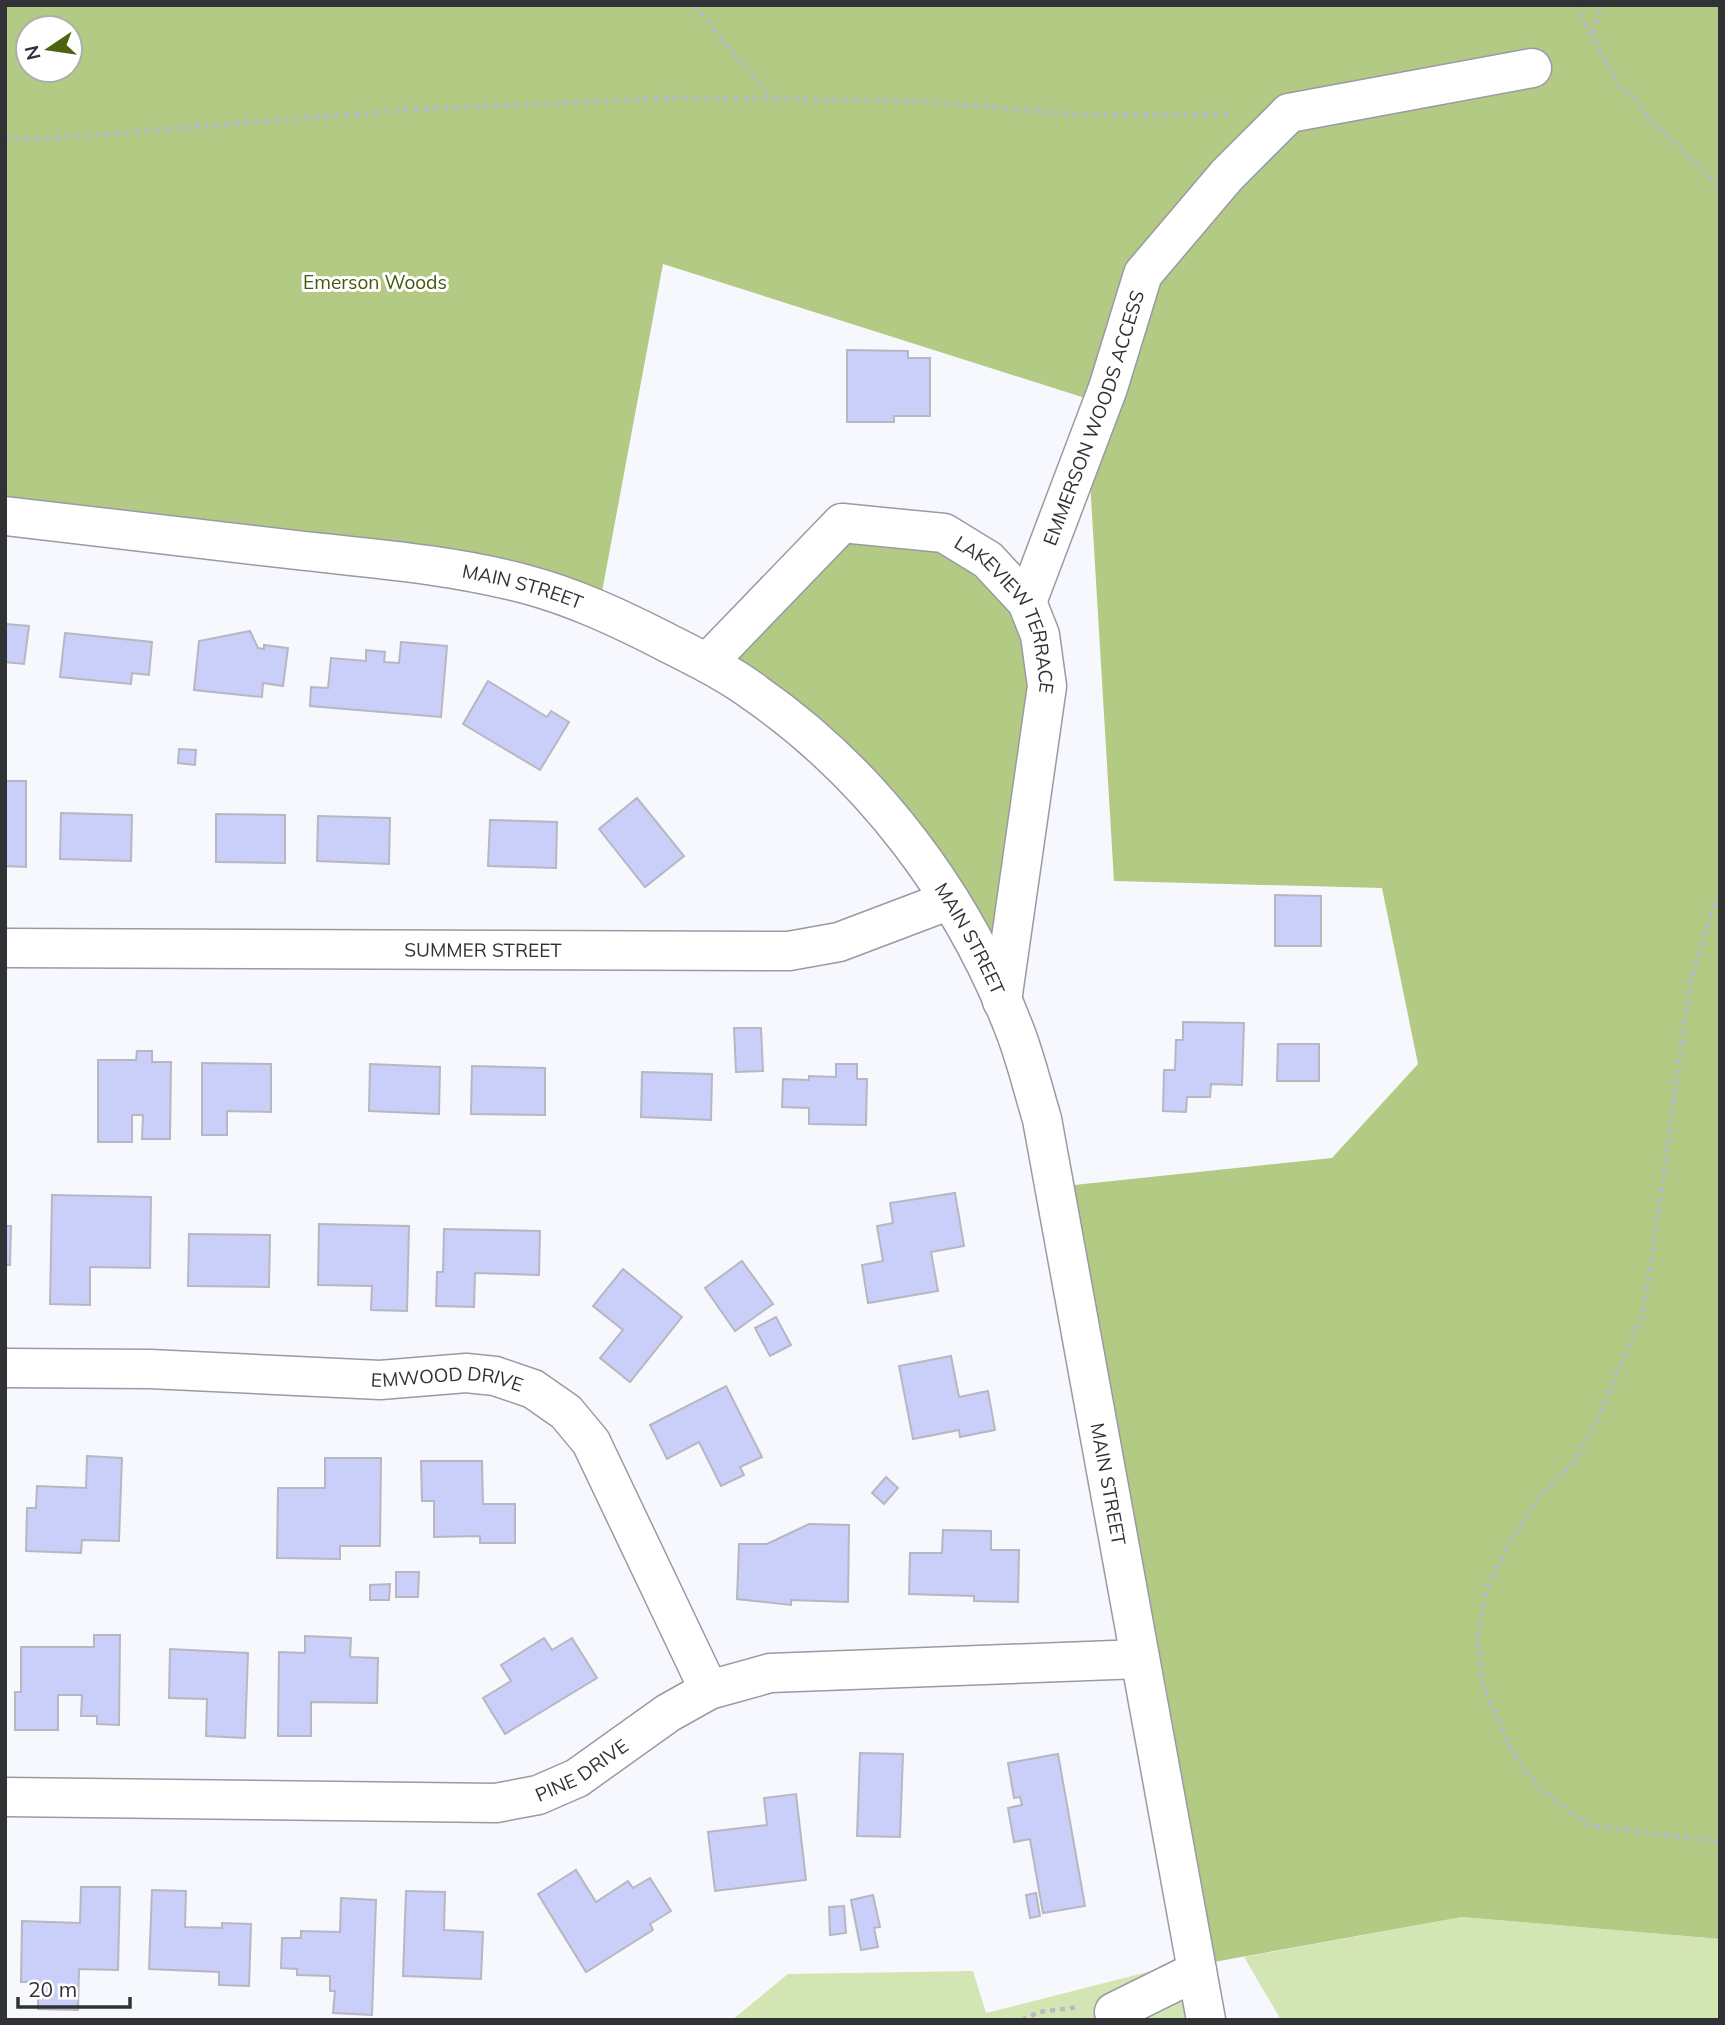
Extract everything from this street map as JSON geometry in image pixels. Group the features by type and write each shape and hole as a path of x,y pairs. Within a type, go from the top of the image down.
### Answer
{"street":[{"path":"1289,113 1532,68"},
{"name":"EMMERSON WOODS ACCESS","path":"1027,602 1108,388 1143,274 1227,175 1289,113"},
{"name":"MAIN STREET","path":"5,516 453,568 527,584 599,608 707,663 756,693 825,750 870,795 919,853 950,900 985,962 1016,1032 1042,1119 1206,2020"},
{"name":"LAKEVIEW TERRACE","path":"707,663 842,523 944,533 988,560 1027,602 1040,635 1047,686 1002,1001"},
{"name":"SUMMER STREET","path":"5,948 789,951 839,942 950,900"},
{"name":"EMWOOD DRIVE","path":"5,1368 150,1369 380,1380 466,1373 495,1376 533,1389 566,1412 592,1442 709,1690"},
{"name":"PINE DRIVE","path":"5,1797 496,1803 538,1795 577,1778 668,1713 709,1690 770,1673 1140,1658"},
{"path":"1115,2016 1197,1972"}],"path":[{"path":"694,5 772,99"},
{"path":"1575,5 1619,86 1633,97 1649,118 1720,187"},
{"path":"1593,35 1601,5"},
{"path":"5,138 43,139 434,109 668,97 918,101 1082,115 1289,113"},
{"path":"1720,895 1712,910 1690,983 1642,1315 1600,1413 1576,1460 1538,1497 1510,1541 1487,1588 1477,1639 1483,1685 1510,1746 1527,1774 1553,1799 1588,1825 1720,1842"},
{"path":"1022,2020 1039,2012 1072,2007 1089,2007 1115,2016"}],"green space":[{"name":"Emerson Woods","path":"5,5 1720,5 1720,1939 1462,1917 1197,1965 1055,1187 1332,1158 1418,1064 1382,888 1114,881 1085,398 663,264 599,608 5,519"},
{"path":"842,523 944,533 1040,635 1002,1001 919,853 707,663"},
{"path":"1462,1917 1720,1939 1720,2020 1281,2020 1244,1957"},
{"path":"1195,1960 1206,2020 732,2020 788,1974 973,1971 986,2013"}],"building":[{"path":"847,350 908,351 908,358 930,358 930,416 894,416 894,422 847,422"},
{"path":"6,624 29,626 24,664 5,662"},
{"path":"250,631 258,648 264,649 264,645 288,648 283,686 263,683 262,697 194,690 199,641"},
{"path":"65,633 152,642 149,675 132,673 131,684 60,677"},
{"path":"401,642 447,646 441,717 310,706 311,687 328,688 331,658 366,661 366,650 385,652 384,662 399,663"},
{"path":"488,681 547,717 551,711 569,722 540,770 463,724"},
{"path":"179,749 196,750 195,765 178,763"},
{"path":"5,781 26,781 26,867 5,866"},
{"path":"637,798 684,856 645,887 599,829"},
{"path":"61,813 132,815 131,861 60,859"},
{"path":"216,814 285,815 285,863 216,862"},
{"path":"318,816 390,818 389,864 317,861"},
{"path":"490,820 557,822 556,868 488,866"},
{"path":"1275,895 1321,896 1321,946 1275,946"},
{"path":"1183,1022 1244,1023 1242,1085 1211,1084 1210,1097 1187,1097 1186,1112 1163,1111 1164,1070 1175,1070 1176,1040 1183,1040"},
{"path":"734,1028 761,1028 763,1071 736,1072"},
{"path":"1278,1044 1319,1044 1319,1081 1277,1081"},
{"path":"137,1051 152,1051 152,1062 171,1062 170,1139 142,1139 143,1115 132,1115 132,1142 98,1142 98,1060 136,1060"},
{"path":"202,1063 271,1064 271,1112 227,1111 227,1135 202,1135"},
{"path":"370,1064 440,1067 439,1114 369,1111"},
{"path":"836,1064 857,1064 857,1079 867,1079 866,1125 809,1124 809,1108 782,1107 783,1079 836,1077"},
{"path":"472,1066 545,1068 545,1115 471,1114"},
{"path":"642,1072 712,1074 711,1120 641,1117"},
{"path":"955,1193 964,1246 931,1252 938,1291 868,1303 862,1265 883,1261 877,1226 893,1223 890,1203"},
{"path":"52,1195 151,1197 150,1268 90,1267 90,1305 50,1304"},
{"path":"319,1224 409,1226 407,1311 371,1310 372,1286 318,1285"},
{"path":"5,1226 11,1226 10,1265 5,1265"},
{"path":"444,1229 540,1231 539,1275 475,1273 474,1307 436,1306 437,1272 443,1272"},
{"path":"189,1234 270,1235 269,1287 188,1286"},
{"path":"742,1261 773,1304 735,1331 705,1288"},
{"path":"623,1269 682,1317 630,1382 600,1358 623,1330 593,1306"},
{"path":"776,1317 791,1345 770,1356 755,1328"},
{"path":"951,1356 959,1397 988,1391 995,1430 960,1437 959,1430 913,1439 899,1366"},
{"path":"726,1386 762,1457 740,1467 744,1475 721,1486 699,1442 667,1459 650,1425"},
{"path":"87,1456 122,1458 119,1541 82,1540 81,1553 26,1551 27,1508 36,1508 37,1486 86,1488"},
{"path":"325,1458 381,1458 380,1546 340,1546 340,1559 277,1558 278,1488 325,1488"},
{"path":"421,1461 482,1461 483,1504 515,1504 515,1543 480,1543 480,1536 434,1537 434,1501 422,1501"},
{"path":"886,1477 898,1488 884,1504 872,1493"},
{"path":"809,1524 849,1525 848,1602 791,1600 791,1605 737,1599 739,1544 767,1544"},
{"path":"943,1530 991,1531 991,1550 1019,1550 1018,1602 974,1601 974,1596 909,1594 910,1553 942,1553"},
{"path":"396,1572 419,1572 418,1597 396,1597"},
{"path":"390,1584 389,1600 370,1600 370,1585"},
{"path":"94,1635 120,1635 119,1725 97,1724 97,1716 81,1716 82,1695 58,1695 58,1730 15,1730 15,1692 21,1692 21,1647 94,1647"},
{"path":"305,1636 351,1638 350,1657 378,1658 377,1703 311,1702 311,1736 278,1736 279,1652 305,1653"},
{"path":"544,1638 552,1650 572,1638 597,1678 505,1734 483,1698 511,1681 501,1665"},
{"path":"170,1649 248,1653 245,1738 206,1736 207,1699 169,1698"},
{"path":"860,1753 903,1754 900,1837 857,1836"},
{"path":"1058,1754 1085,1906 1043,1913 1030,1839 1014,1842 1008,1808 1022,1805 1020,1797 1014,1798 1008,1763"},
{"path":"796,1794 806,1880 715,1891 708,1832 767,1825 764,1798"},
{"path":"576,1870 596,1902 628,1881 633,1888 650,1878 671,1911 650,1924 653,1930 586,1972 538,1894"},
{"path":"81,1887 120,1887 118,1970 79,1969 78,2010 38,2009 38,1982 21,1982 22,1921 80,1923"},
{"path":"152,1890 186,1891 185,1927 222,1928 222,1923 251,1924 249,1986 219,1985 219,1972 149,1969"},
{"path":"406,1891 445,1892 444,1930 483,1932 481,1979 403,1976"},
{"path":"1036,1893 1040,1916 1030,1918 1026,1895"},
{"path":"873,1895 880,1927 874,1928 878,1947 861,1950 851,1900"},
{"path":"341,1898 376,1900 372,2015 333,2013 335,1991 330,1991 330,1976 297,1975 297,1969 281,1968 282,1938 301,1938 301,1931 340,1932"},
{"path":"844,1906 846,1933 830,1935 829,1907"}]}
